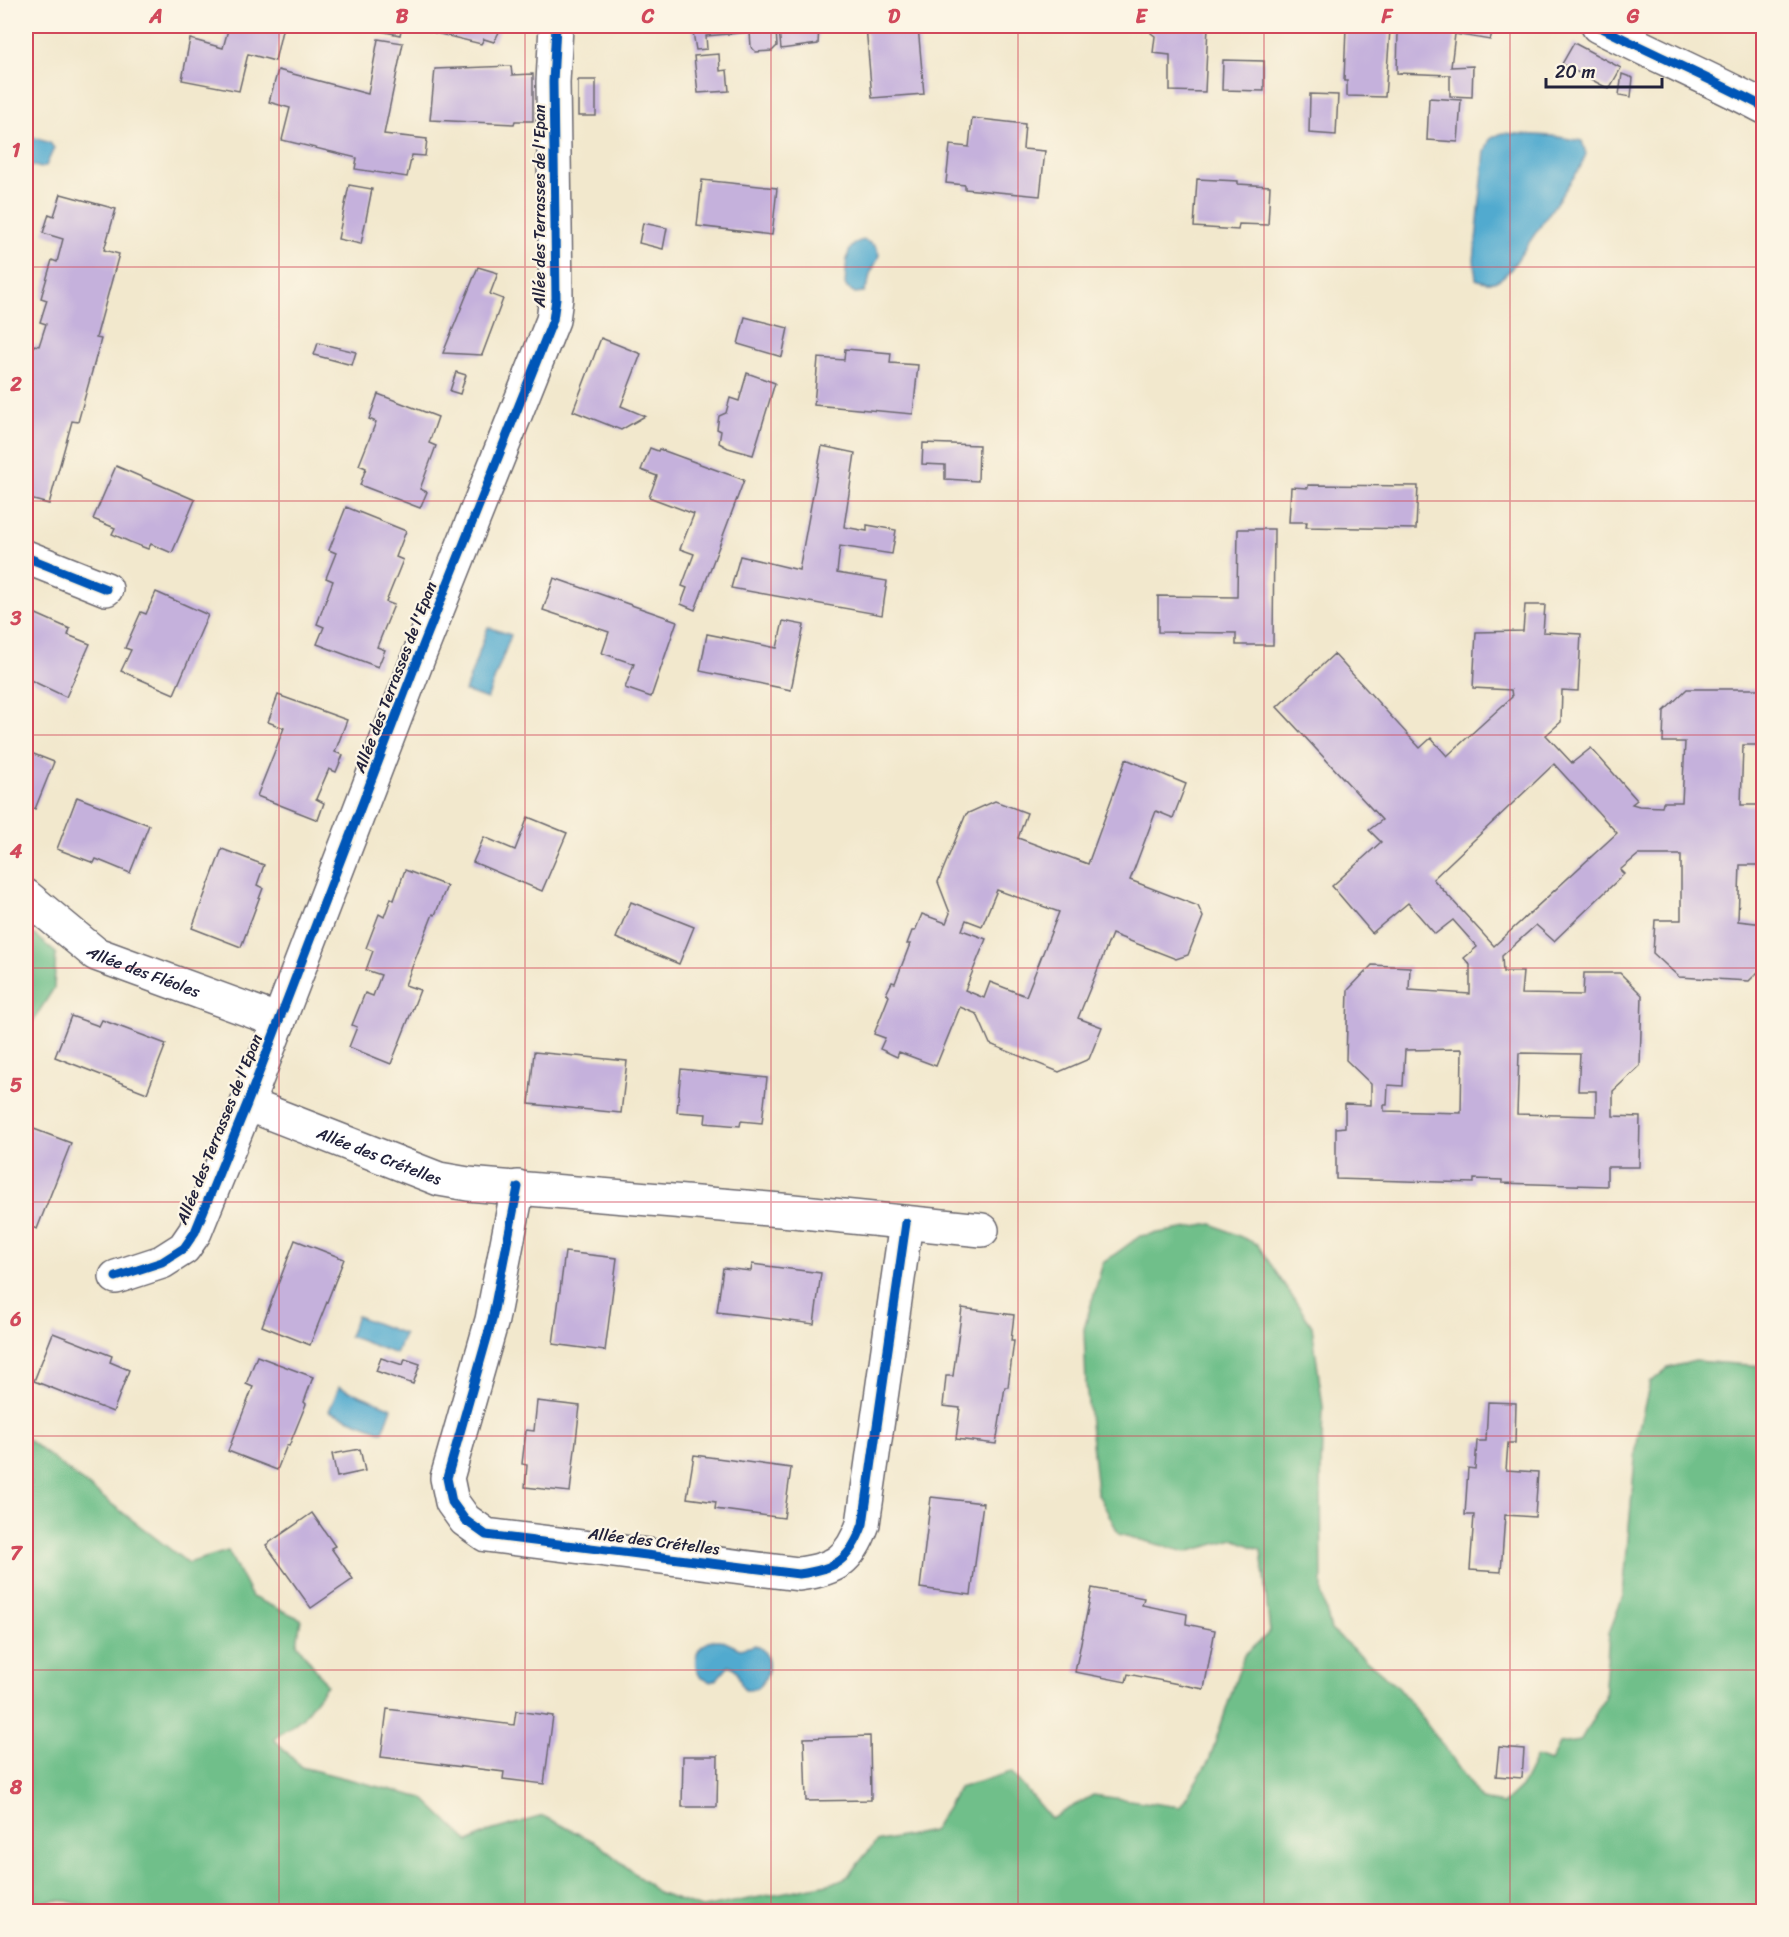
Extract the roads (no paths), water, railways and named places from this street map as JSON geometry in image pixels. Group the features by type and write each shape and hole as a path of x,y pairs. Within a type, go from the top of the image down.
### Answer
{"street":[{"name":"Allée des Terrasses de l'Epan","path":"116,1277 162,1262 184,1248 195,1232 247,1104 420,653 553,320 556,298 554,81 556,26"},
{"path":"1598,26 1764,107"},
{"path":"26,557 106,589"},
{"name":"Allée des Fléoles","path":"26,896 96,954 279,1021"},
{"name":"Allée des Crételles","path":"247,1104 440,1179 468,1184 793,1210 982,1230"},
{"name":"Allée des Crételles","path":"518,1187 492,1320 447,1478 452,1502 458,1511 465,1520 486,1535 799,1574 821,1571 841,1562 855,1545 863,1524 906,1223"}],"water":[{"path":"1502,133 1552,136 1582,141 1586,154 1580,168 1511,269 1499,280 1487,282 1476,279 1474,260 1485,151 1490,139"},
{"path":"26,135 50,143 54,148 46,166 41,168 26,164"},
{"path":"864,240 875,246 879,254 864,292 855,293 845,284 847,257 852,246"},
{"path":"488,627 511,635 487,699 465,691"},
{"path":"357,1316 404,1334 396,1354 349,1336"},
{"path":"339,1387 392,1408 383,1432 329,1411"},
{"path":"721,1640 740,1649 755,1645 762,1649 768,1663 768,1671 760,1685 754,1689 745,1690 735,1669 729,1665 717,1679 711,1682 701,1678 696,1666 697,1654 703,1645"}]}
